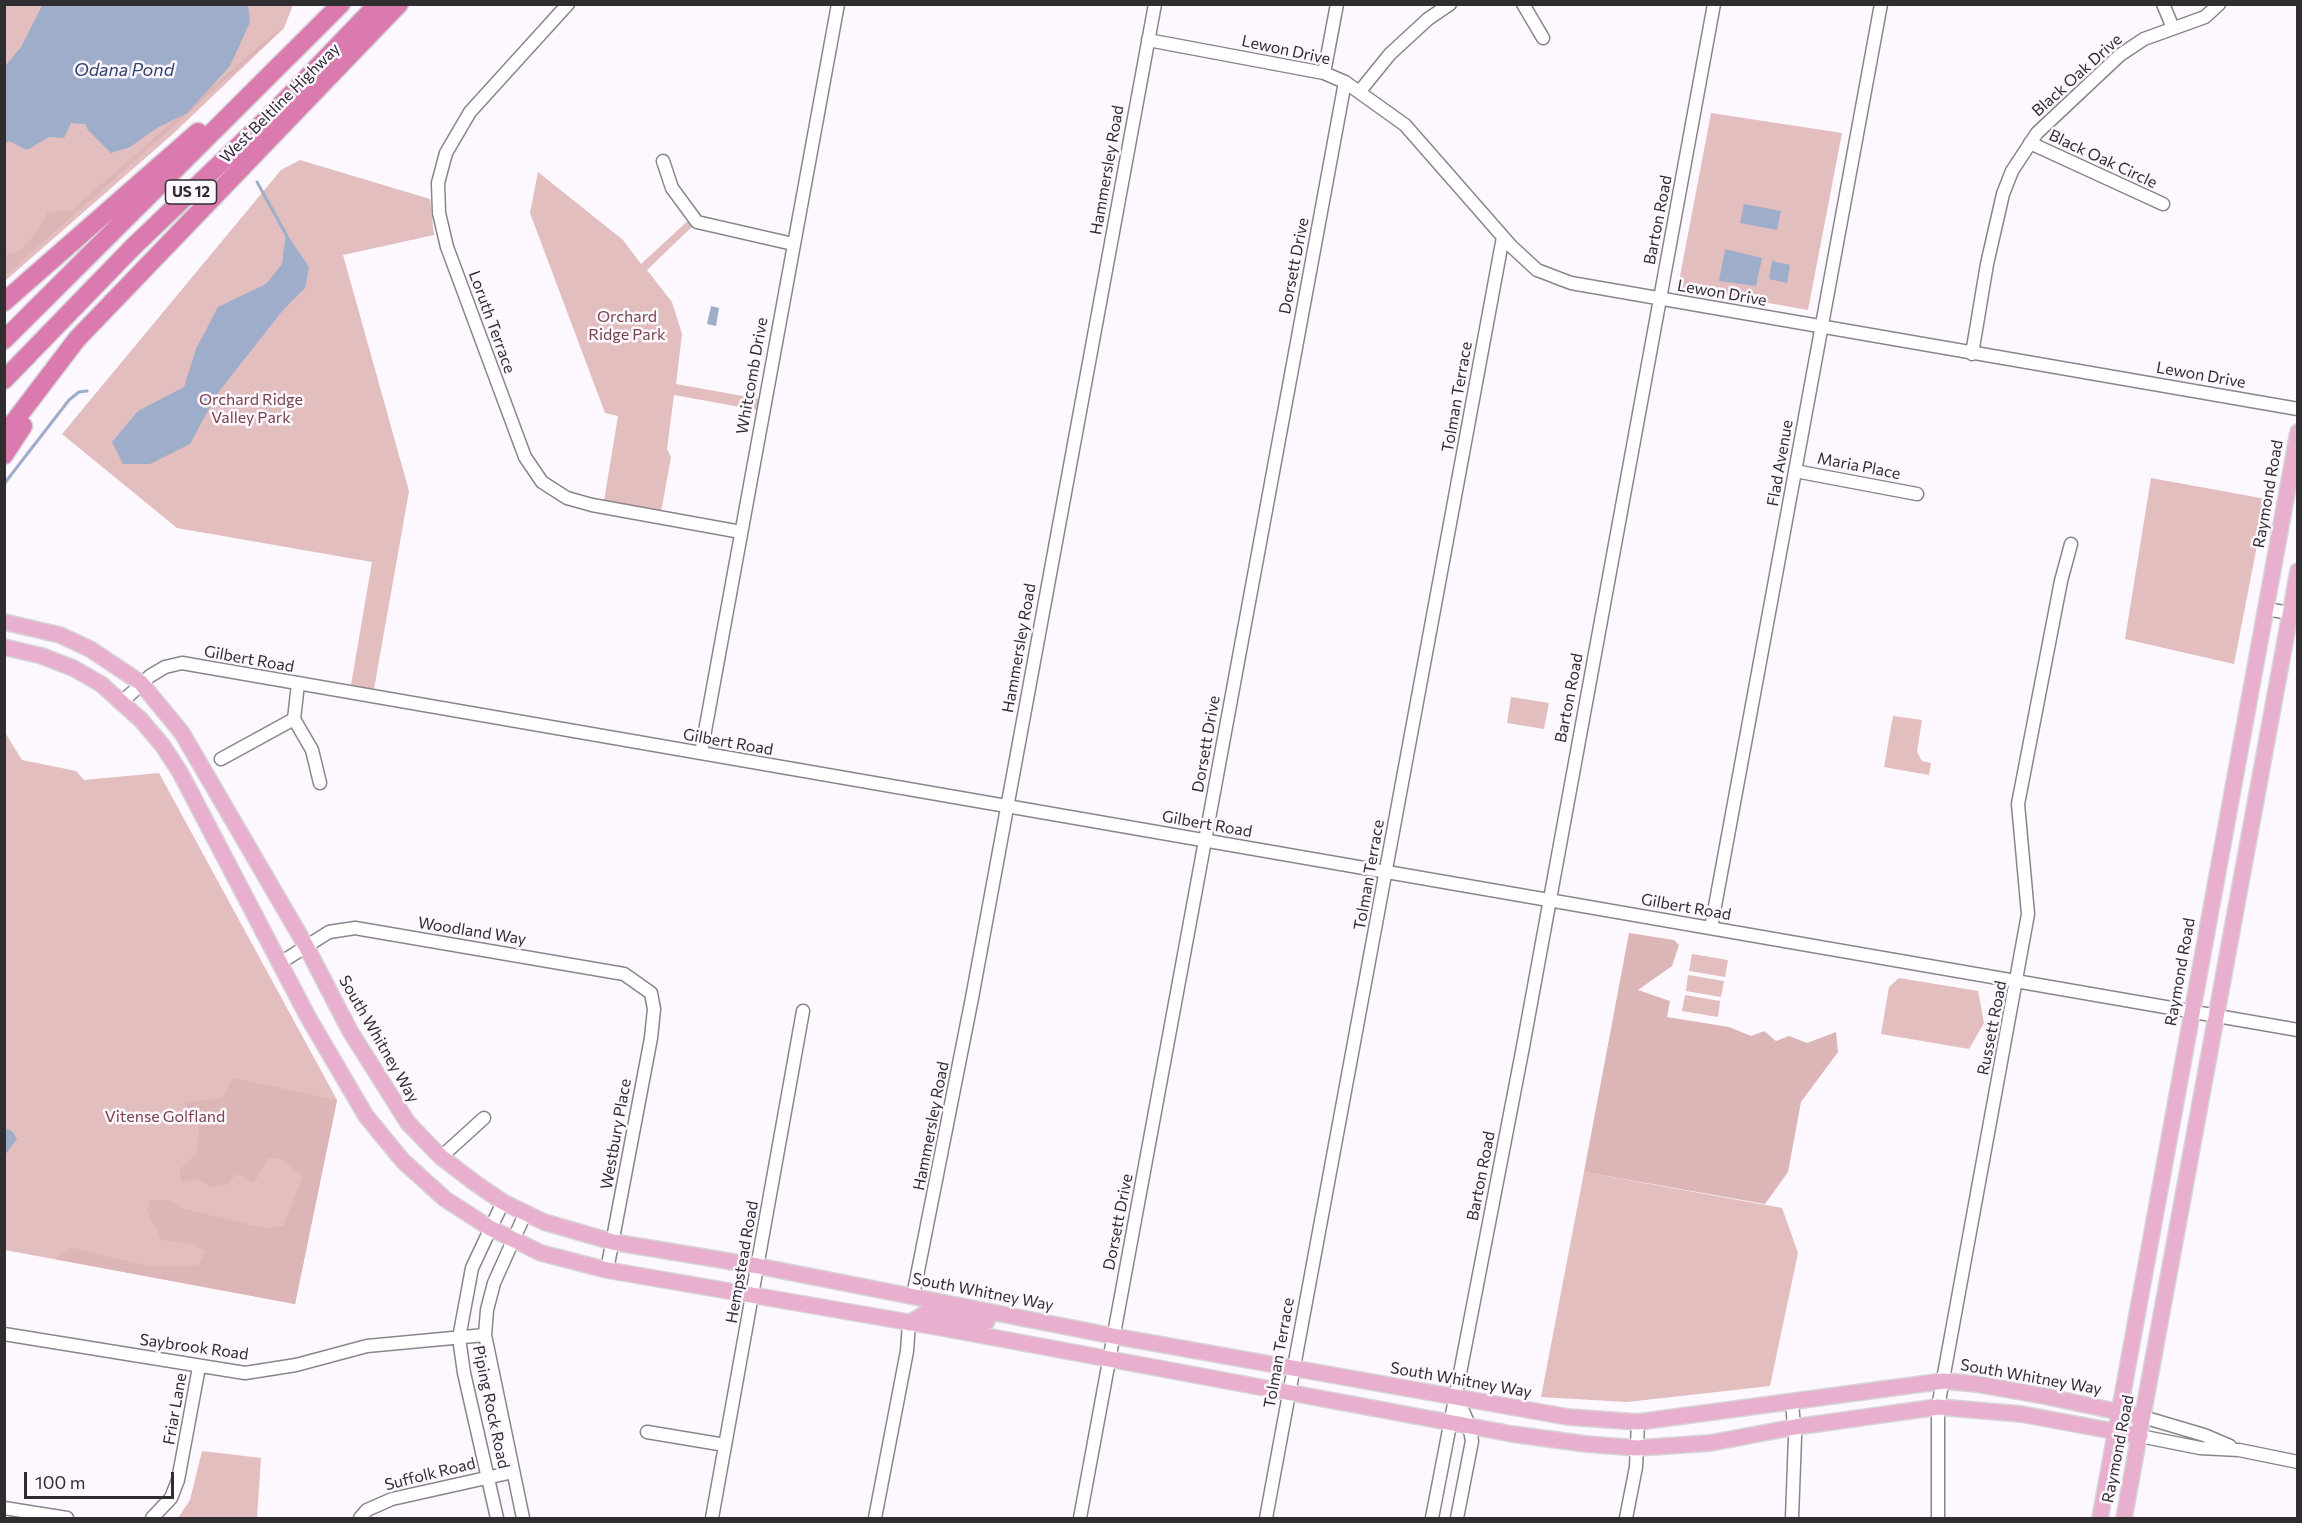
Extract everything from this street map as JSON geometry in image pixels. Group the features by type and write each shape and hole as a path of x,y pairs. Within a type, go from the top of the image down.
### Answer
{"highway":[{"name":"West Beltline Highway","path":"4,340 341,4"},
{"name":"West Beltline Highway","path":"4,380 132,247 274,112 378,4"},
{"path":"4,435 77,339 399,4"},
{"path":"4,302 328,18"},
{"path":"4,455 60,376 163,262 193,218"}],"main road":[{"name":"Raymond Road","path":"2100,1518 2298,432"},
{"name":"Raymond Road","path":"2124,1518 2217,1016 2295,613 2298,571"},
{"name":"South Whitney Way","path":"4,622 60,635 90,649 141,683 182,732 306,946 350,1031 408,1123 441,1157 503,1202 525,1214 583,1235 613,1242 758,1266 1113,1336 1568,1417 1638,1422 1944,1381 1976,1384 2143,1417"},
{"name":"South Whitney Way","path":"4,647 42,656 73,668 101,684 123,701 163,746 181,774 280,963 366,1116 422,1180 490,1228 541,1253 607,1270 1551,1440 1637,1448 1710,1443 1795,1427 1938,1407 2021,1414 2140,1436"},
{"path":"909,1323 926,1313 1024,1326 1055,1324"}],"street":[{"name":"Loruth Terrace","path":"568,4 470,112 446,153 438,183 439,213 447,247 525,457 542,482 567,498 592,505 741,532"},
{"name":"Whitcomb Drive","path":"701,753 838,4"},
{"name":"Hammersley Road","path":"913,1296 1007,806 1155,4"},
{"path":"1324,73 1337,4"},
{"path":"1360,91 1390,54 1428,19 1450,4"},
{"path":"1523,4 1543,38"},
{"name":"Barton Road","path":"1432,1518 1457,1397 1550,900 1714,4"},
{"name":"Flad Avenue","path":"1711,928 1881,4"},
{"path":"2163,4 2173,28"},
{"name":"Black Oak Drive","path":"1972,354 1987,264 2003,194 2013,171 2030,143 2066,104 2120,56 2144,39 2205,17 2218,4"},
{"name":"Lewon Drive","path":"1148,40 1324,73 1345,82 1405,125 1503,237 1537,270 1571,283 2298,409"},
{"name":"Dorsett Drive","path":"1080,1518 1345,82"},
{"name":"Black Oak Circle","path":"2030,143 2163,204"},
{"path":"663,161 672,188 697,222 793,244"},
{"name":"Tolman Terrace","path":"1266,1518 1503,237"},
{"name":"Maria Place","path":"1796,471 1917,494"},
{"name":"Russett Road","path":"1938,1518 1938,1407 2018,980 2028,914 2018,804 2061,581 2071,544"},
{"path":"2266,609 2295,613"},
{"name":"Gilbert Road","path":"123,701 141,683 165,667 182,663 2298,1030"},
{"path":"298,684 294,719 312,750 320,783"},
{"path":"221,759 294,719"},
{"name":"Woodland Way","path":"280,963 328,932 355,928 561,961 624,974 651,993 653,1004"},
{"name":"Westbury Place","path":"607,1270 651,1038 653,1004"},
{"name":"Hempstead Road","path":"712,1518 802,1011"},
{"path":"441,1157 484,1118"},
{"name":"Piping Rock Road","path":"497,1518 464,1373 459,1338 472,1268 503,1202"},
{"name":"Piping Rock Road","path":"523,1518 485,1335 487,1310 494,1283 525,1214"},
{"path":"875,1518 907,1351 909,1323"},
{"name":"Saybrook Road","path":"4,1334 245,1373 296,1365 367,1346 485,1335"},
{"name":"Friar Lane","path":"152,1518 171,1498 178,1480 199,1367"},
{"path":"1457,1397 1469,1425 1472,1441 1458,1518"},
{"path":"1792,1403 1795,1427 1792,1518"},
{"name":"South Whitney Way","path":"2143,1417 2204,1435 2240,1450"},
{"path":"1626,1518 1637,1448 1638,1422"},
{"path":"647,1432 725,1445"},
{"name":"South Whitney Way","path":"2140,1436 2200,1448 2240,1450 2298,1461"},
{"name":"Suffolk Road","path":"360,1518 367,1510 392,1499 513,1472"},
{"path":"4,1508 67,1518"}],"green space":[{"name":"Odana Pond","path":"4,5 293,5 284,28 174,133 5,281"},
{"path":"1711,113 1842,133 1808,310 1678,287"},
{"name":"Orchard Ridge Valley Park","path":"300,160 430,199 434,235 343,255 409,491 374,689 351,685 372,562 177,528 62,434 281,170"},
{"name":"Orchard Ridge Park","path":"538,172 623,240 641,264 692,217 697,222 647,270 672,302 682,334 676,384 759,399 757,410 674,395 667,449 671,457 661,512 604,501 618,416 605,413 530,213"},
{"path":"2151,478 2266,499 2234,664 2125,639"},
{"path":"1511,697 1549,703 1544,729 1507,723"},
{"path":"1893,716 1922,720 1917,752 1922,761 1931,763 1929,775 1884,767"},
{"name":"Vitense Golfland","path":"4,731 22,760 76,771 84,780 159,773 337,1100 295,1304 5,1250"},
{"path":"1692,954 1728,960 1725,977 1689,971"},
{"path":"1688,975 1724,981 1721,997 1686,991"},
{"path":"1899,978 1978,991 1984,1023 1969,1049 1881,1034 1889,987"},
{"path":"1685,995 1720,1001 1718,1017 1682,1011"},
{"path":"1584,1172 1782,1208 1798,1253 1770,1386 1627,1402 1541,1397"},
{"path":"202,1451 261,1458 257,1518 178,1518 190,1500"}],"shaded area":[{"path":"284,28 5,276 5,255 21,250 35,234 48,212 72,210 268,38"},
{"path":"1629,933 1674,940 1679,945 1672,966 1638,990 1670,1001 1667,1017 1729,1027 1751,1036 1764,1031 1776,1041 1789,1036 1807,1043 1836,1032 1838,1052 1801,1102 1788,1172 1765,1204 1584,1172"},
{"path":"233,1078 337,1100 295,1304 55,1259 72,1248 144,1265 199,1265 205,1251 194,1244 162,1240 147,1211 150,1200 169,1200 185,1209 263,1228 283,1226 303,1176 279,1158 268,1159 254,1183 236,1174 227,1185 212,1187 195,1179 181,1183 180,1169 197,1154 199,1128 184,1102 222,1098"}],"water":[{"name":"Odana Pond","path":"43,4 248,5 250,22 230,66 187,113 157,128 130,147 111,153 85,124 71,123 64,138 49,137 27,150 9,141 5,144 5,66 21,47"},
{"path":"1744,204 1781,211 1777,230 1740,223"},
{"path":"286,233 309,267 305,288 283,310 217,394 190,444 150,464 123,464 112,442 138,411 184,387 196,349 218,307 266,284 282,264"},
{"path":"1725,249 1762,258 1756,286 1719,281"},
{"path":"1772,261 1790,265 1787,283 1769,279"},
{"path":"711,306 719,308 716,326 707,324"},
{"path":"5,1128 12,1131 17,1139 5,1155"}],"waterway":[{"path":"257,182 287,236"},
{"path":"4,484 69,400 79,392 87,391"}]}
